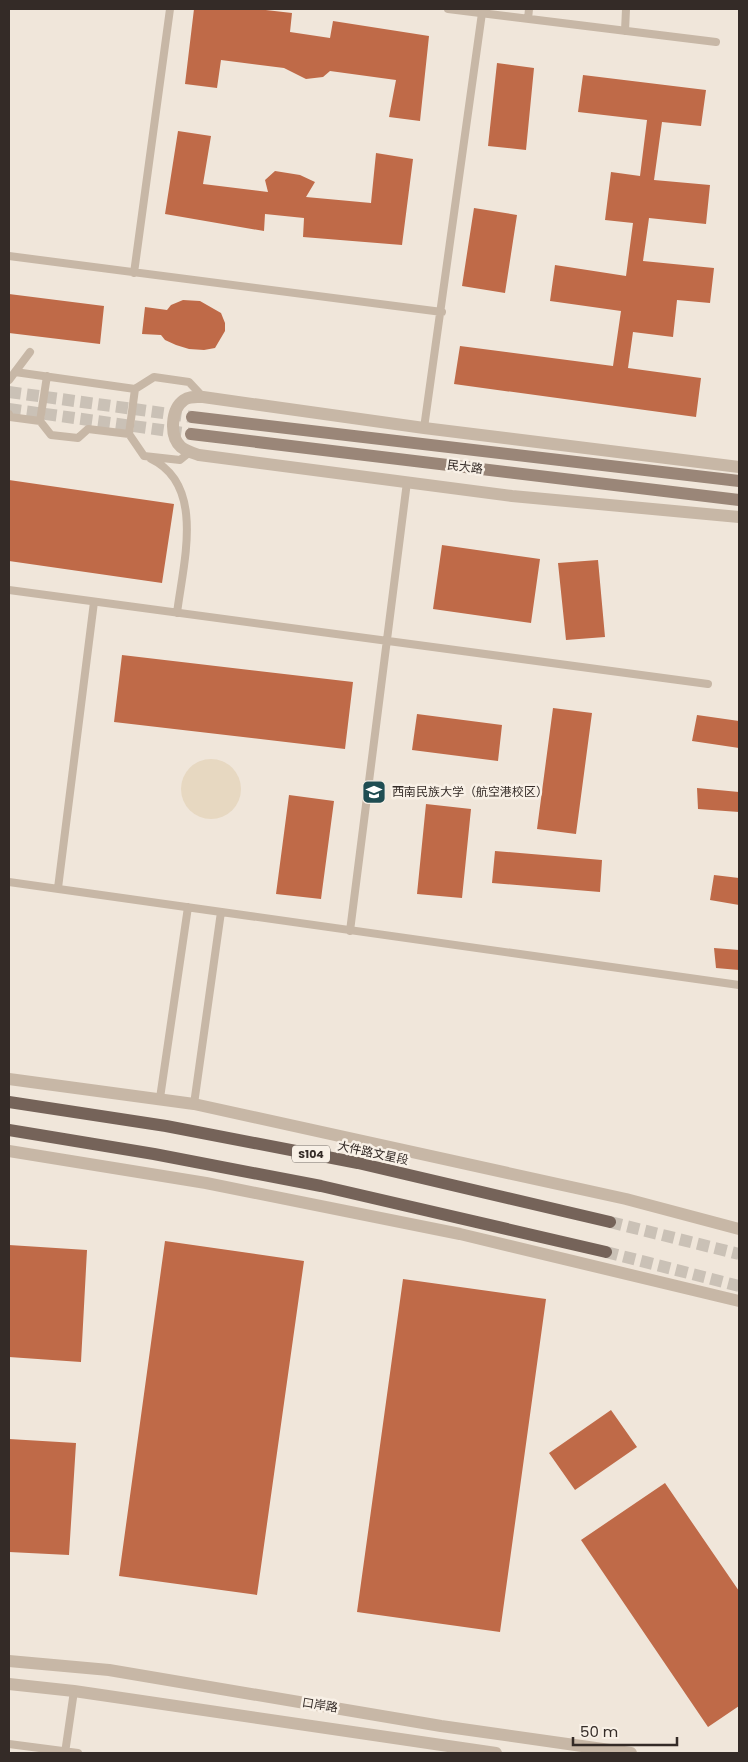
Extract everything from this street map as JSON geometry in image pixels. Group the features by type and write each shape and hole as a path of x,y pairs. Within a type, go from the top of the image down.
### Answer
{"main road":[{"name":"民大路","path":"192,417 739,482"},
{"name":"民大路","path":"190,434 739,500"},
{"name":"大件路文星段","path":"9,1102 166,1126 358,1162 610,1222"},
{"name":"S104","path":"9,1130 154,1154 320,1186 606,1252"}],"street":[{"path":"739,467 424,428 202,397 189,397 182,401 174,418 175,438 179,446 190,452 512,496 739,517"},
{"path":"9,1079 194,1104 626,1199 739,1229"},
{"path":"9,1151 206,1183 440,1230 739,1301"},
{"name":"口岸路","path":"9,1661 109,1670 441,1726 631,1753"},
{"name":"口岸路","path":"9,1684 74,1691 437,1749 496,1753"},
{"path":"437,1749 441,1726"}],"lane":[{"path":"134,272 170,9"},
{"path":"448,9 716,42"},
{"path":"528,19 529,9"},
{"path":"625,31 626,9"},
{"path":"424,428 442,312 482,13"},
{"path":"9,256 442,312"},
{"path":"9,380 30,352"},
{"path":"15,372 135,389 154,376 189,382 202,397"},
{"path":"40,421 47,376"},
{"path":"135,389 129,434 144,456 162,464 172,474 182,491 187,515 177,613"},
{"path":"9,414 10,417 40,421 51,435 78,438 88,429 129,434"},
{"path":"144,456 180,460 190,452"},
{"path":"350,931 407,482"},
{"path":"9,590 708,684"},
{"path":"58,888 94,602"},
{"path":"9,882 739,985"},
{"path":"160,1098 188,907"},
{"path":"194,1104 221,912"},
{"path":"65,1752 74,1691"},
{"path":"9,1744 78,1753"}],"shaded area":[{"path":"211,759 228,764 236,772 241,789 236,806 228,814 211,819 194,814 186,806 181,789 186,772 194,764"}],"building":[{"path":"194,9 257,9 292,13 290,32 330,38 333,21 429,36 420,121 389,117 396,80 330,71 323,77 306,79 284,68 221,60 217,88 185,84"},
{"path":"497,63 534,68 526,150 488,146"},
{"path":"583,75 706,90 701,126 662,122 654,180 710,185 706,224 649,218 643,261 714,268 710,303 677,300 673,337 633,332 628,368 701,378 696,417 454,384 460,346 613,366 621,311 550,301 555,265 626,276 633,223 605,220 611,172 640,176 647,120 578,112"},
{"path":"178,131 211,136 203,184 268,192 265,180 275,171 300,175 315,182 306,197 371,203 376,153 413,159 402,245 303,237 304,218 265,214 264,231 165,214"},
{"path":"474,208 517,215 505,293 462,286"},
{"path":"9,294 104,306 100,344 9,333"},
{"path":"183,300 200,301 221,313 225,323 225,331 215,348 204,350 189,349 165,340 161,335 142,334 145,307 167,310 171,305"},
{"path":"9,480 174,504 162,583 9,561"},
{"path":"442,545 540,559 531,623 433,609"},
{"path":"598,560 605,637 566,640 558,563"},
{"path":"122,655 353,682 345,749 114,722"},
{"path":"553,708 592,713 576,834 537,829"},
{"path":"417,714 502,725 498,761 412,750"},
{"path":"697,715 739,721 739,748 692,741"},
{"path":"697,788 739,792 739,812 698,809"},
{"path":"289,795 334,801 321,899 276,894"},
{"path":"426,804 471,809 462,898 417,894"},
{"path":"495,851 602,860 600,892 492,883"},
{"path":"714,875 739,878 739,905 710,900"},
{"path":"714,948 739,950 739,970 716,968"},
{"path":"165,1241 304,1261 257,1595 119,1576"},
{"path":"9,1245 87,1250 81,1362 9,1357"},
{"path":"403,1279 546,1299 500,1632 357,1612"},
{"path":"611,1410 637,1447 575,1490 549,1453"},
{"path":"9,1439 76,1443 69,1555 9,1552"},
{"path":"665,1483 739,1591 739,1706 708,1727 581,1540"}],"tunnel":[{"path":"9,392 192,417"},
{"path":"9,409 191,434"},
{"path":"610,1222 739,1254"},
{"path":"606,1252 739,1286"}],"place":[{"name":"西南民族大学（航空港校区）","path":"374,792"}]}
